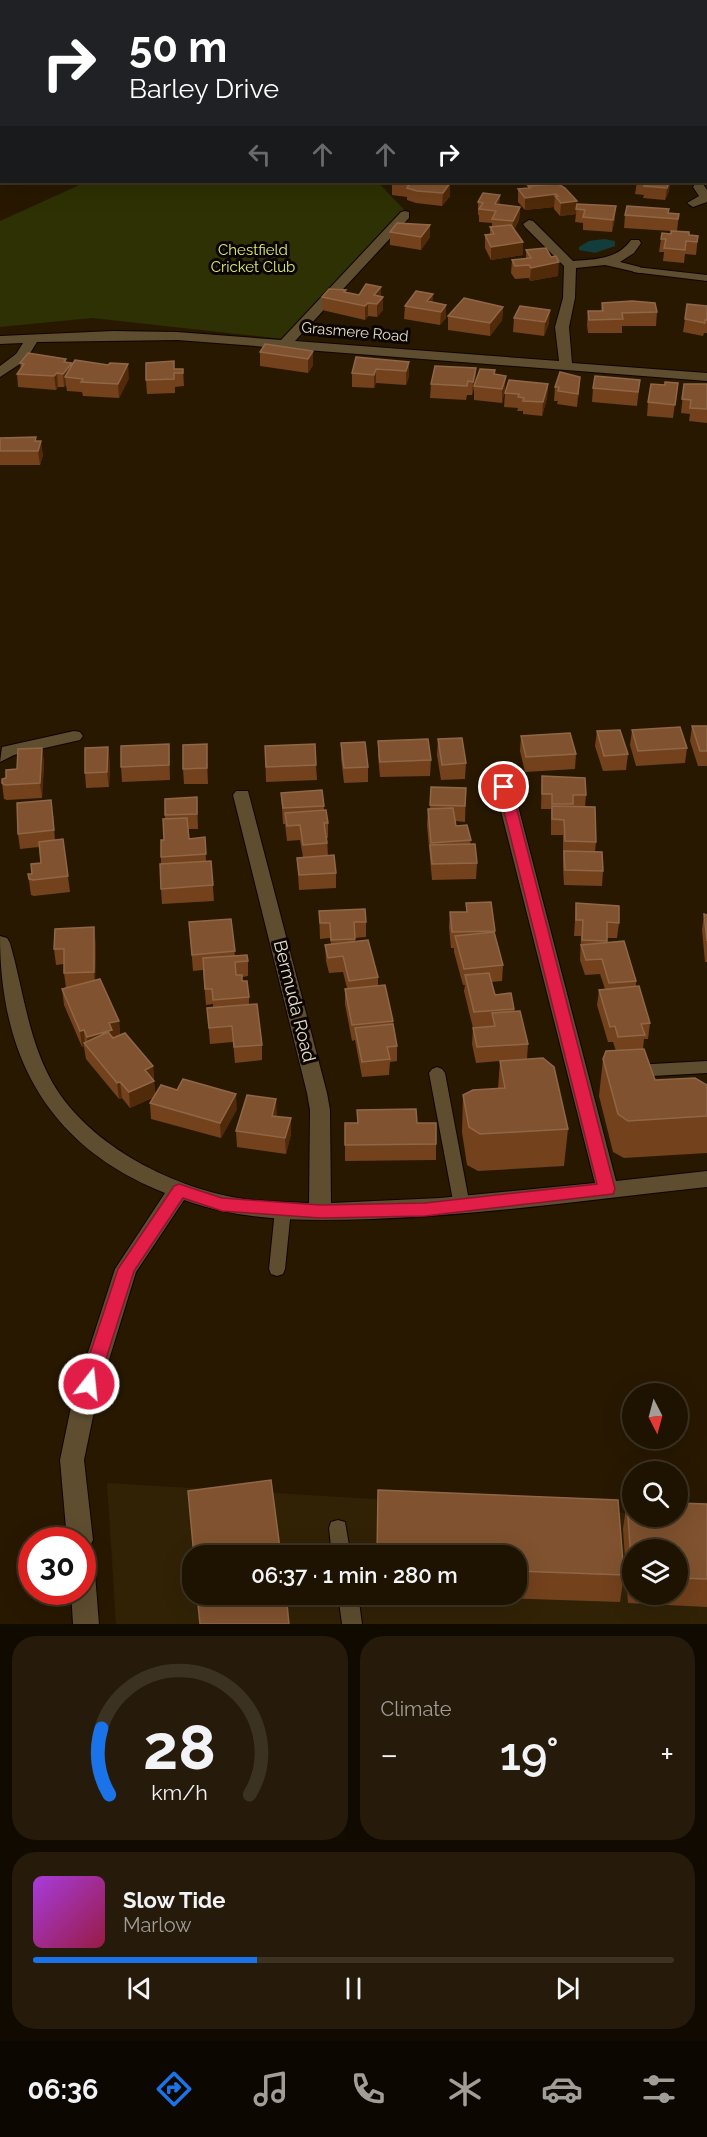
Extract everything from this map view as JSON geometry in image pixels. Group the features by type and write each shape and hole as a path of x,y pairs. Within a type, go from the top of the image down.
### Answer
{"street":[{"path":"693,203 706,198 699,187"},
{"path":"286,343 405,221"},
{"path":"530,224 570,265 569,298 562,327 566,366"},
{"path":"607,262 632,250 635,243"},
{"path":"570,265 607,262 636,270"},
{"name":"Grasmere Road","path":"0,340 34,337 166,336 286,343 707,377"},
{"path":"0,373 21,357 34,337"},
{"path":"0,757 15,749 74,736"},
{"path":"504,787 607,1189"},
{"name":"Bermuda Road","path":"242,795 317,1092 321,1120 320,1211"},
{"path":"0,943 32,1064 46,1089 63,1112 111,1154 140,1174 179,1190 222,1204 320,1211 462,1206 707,1179"},
{"path":"79,1527 72,1460 84,1402 126,1269 179,1190"},
{"path":"84,1605 86,1624"}],"lane":[{"path":"636,270 707,278"},
{"path":"632,1071 707,1067"},
{"path":"437,1073 462,1206"},
{"path":"276,1269 283,1210"},
{"path":"338,1528 340,1545"},
{"path":"349,1605 352,1624"}],"shaded area":[{"path":"107,1483 622,1513 622,1527 688,1527 688,1514 707,1513 707,1624 116,1624"}],"green space":[{"name":"Chestfield Cricket Club","path":"84,183 379,183 408,214 284,339 92,318 0,327 0,221"}],"water":[{"path":"604,239 615,241 615,246 595,253 579,250 579,247 589,241"}],"building":[{"path":"398,183 450,183 443,193 417,191 407,188 409,185"},
{"path":"646,183 669,183 667,188 644,186"},
{"path":"558,184 577,201 561,203 555,196 558,196 556,194 525,198 518,189 530,188 528,186"},
{"path":"483,193 500,195 495,204 520,207 513,221 492,219 496,211 479,209 483,203 478,202"},
{"path":"577,204 616,206 613,220 583,217 585,210 576,209"},
{"path":"627,206 669,209 668,213 679,214 678,219 625,215"},
{"path":"397,223 430,225 421,237 390,232"},
{"path":"511,225 523,242 491,247 485,235 494,234 490,227"},
{"path":"671,231 689,232 689,235 698,236 697,242 686,241 685,250 664,248 666,239 661,239 662,233 671,234"},
{"path":"546,248 551,257 556,256 559,262 531,268 529,265 515,266 512,260 531,258 526,250"},
{"path":"366,284 381,287 374,295 383,297 377,304 368,303 365,306 322,297 329,289 346,290 344,292 359,295"},
{"path":"416,291 433,294 427,301 446,305 441,312 405,306"},
{"path":"464,298 503,307 490,323 448,316"},
{"path":"632,301 655,303 657,312 622,313 623,319 589,320 588,311 603,311 602,303"},
{"path":"687,304 707,306 705,323 685,319"},
{"path":"520,306 550,310 545,322 514,318"},
{"path":"265,344 313,351 308,359 260,352"},
{"path":"28,353 66,359 64,362 72,363 63,374 57,373 54,376 17,374 24,364 20,363"},
{"path":"356,357 409,362 406,371 376,369 374,375 352,373"},
{"path":"75,360 108,365 110,363 128,364 118,384 81,382 83,379 65,377"},
{"path":"174,361 174,369 183,369 183,373 174,373 174,379 146,380 146,363"},
{"path":"435,366 476,368 473,382 468,381 467,386 431,384"},
{"path":"480,369 495,370 494,374 506,376 502,389 474,386"},
{"path":"560,372 580,377 578,394 558,391 559,387 555,387"},
{"path":"595,376 640,380 638,392 593,388"},
{"path":"509,380 548,384 543,402 523,401 524,398 518,397 519,394 505,393"},
{"path":"665,382 678,383 675,405 648,402 651,384 665,385"},
{"path":"684,384 707,384 707,409 690,408 691,400 682,399"},
{"path":"36,437 35,441 41,441 38,451 0,451 0,438"},
{"path":"692,726 707,726 707,751 700,751"},
{"path":"680,727 687,748 638,751 632,730"},
{"path":"620,730 628,754 604,756 597,731"},
{"path":"570,733 576,754 526,757 521,736"},
{"path":"462,738 466,763 442,765 438,739"},
{"path":"428,739 431,760 380,762 378,741"},
{"path":"365,742 368,767 344,768 341,743"},
{"path":"169,744 169,765 121,767 121,746"},
{"path":"207,744 207,768 183,769 183,745"},
{"path":"315,744 316,765 266,767 265,746"},
{"path":"108,747 107,772 85,773 85,748"},
{"path":"42,748 40,783 5,785 2,783 2,779 6,778 6,770 17,769 18,749"},
{"path":"542,776 585,778 586,795 573,795 573,804 552,804 552,794 542,794"},
{"path":"431,787 466,788 465,806 430,805"},
{"path":"322,790 324,806 283,808 281,793"},
{"path":"197,797 197,814 165,815 165,799"},
{"path":"51,800 54,830 18,834 17,803"},
{"path":"552,806 595,807 596,842 565,841 564,820 552,819"},
{"path":"453,808 456,826 467,825 471,840 431,843 428,809"},
{"path":"326,810 328,823 324,823 327,843 303,845 300,825 287,826 285,813"},
{"path":"187,818 189,839 205,837 206,854 161,857 161,840 164,840 163,819"},
{"path":"63,839 68,876 29,879 28,874 32,874 31,864 41,863 39,842"},
{"path":"475,844 477,863 432,864 430,845"},
{"path":"564,851 602,852 603,871 565,870"},
{"path":"334,855 336,873 299,875 297,858"},
{"path":"211,861 213,885 161,889 160,864"},
{"path":"491,902 495,931 452,932 450,912 467,912 466,903"},
{"path":"576,903 619,906 619,923 607,922 607,941 582,940 583,920 576,920"},
{"path":"365,909 366,922 354,922 355,939 331,940 330,923 320,923 319,911"},
{"path":"704,914 707,915 707,941"},
{"path":"231,919 235,951 192,955 189,922"},
{"path":"94,927 94,972 64,973 64,949 54,949 55,929"},
{"path":"494,932 503,965 464,969 455,936"},
{"path":"368,940 378,977 349,981 343,956 328,958 325,945"},
{"path":"624,941 636,981 609,983 602,959 586,960 581,945"},
{"path":"247,955 248,961 235,962 236,975 242,975 242,981 247,981 249,997 213,1000 212,989 205,989 203,958"},
{"path":"489,973 495,995 511,993 514,1009 474,1012 465,975"},
{"path":"100,979 119,1021 109,1023 112,1030 87,1037 84,1030 80,1031 62,989"},
{"path":"385,985 393,1021 352,1025 345,989"},
{"path":"639,986 650,1023 641,1024 645,1035 618,1037 615,1026 610,1027 599,990"},
{"path":"257,1004 262,1045 234,1047 232,1026 209,1028 207,1008"},
{"path":"520,1011 528,1044 477,1047 473,1028 495,1026 492,1013"},
{"path":"393,1024 397,1046 387,1047 390,1059 362,1062 355,1028"},
{"path":"108,1032 113,1038 125,1033 153,1066 145,1070 154,1081 129,1092 120,1082 117,1083 84,1043"},
{"path":"644,1049 655,1080 695,1078 707,1085 707,1116 628,1121 618,1114 603,1059 606,1051"},
{"path":"543,1058 554,1067 568,1129 480,1134 469,1127 463,1095 473,1090 505,1088 500,1061"},
{"path":"183,1079 236,1094 220,1123 150,1103 161,1085 177,1090"},
{"path":"247,1095 276,1099 272,1116 291,1118 285,1138 236,1131"},
{"path":"416,1109 417,1123 436,1123 436,1144 345,1145 345,1123 358,1123 357,1110"},
{"path":"271,1480 280,1545 193,1545 188,1491"},
{"path":"378,1490 618,1500 622,1575 527,1571 527,1545 377,1545"},
{"path":"688,1503 707,1504 707,1579 688,1578 688,1539 630,1539 629,1527 688,1527"},
{"path":"198,1605 287,1605 289,1624 200,1624"}],"route":[{"path":"89,1384 126,1269 179,1190 222,1204 320,1211 425,1209 524,1200 607,1189 504,787"}]}
